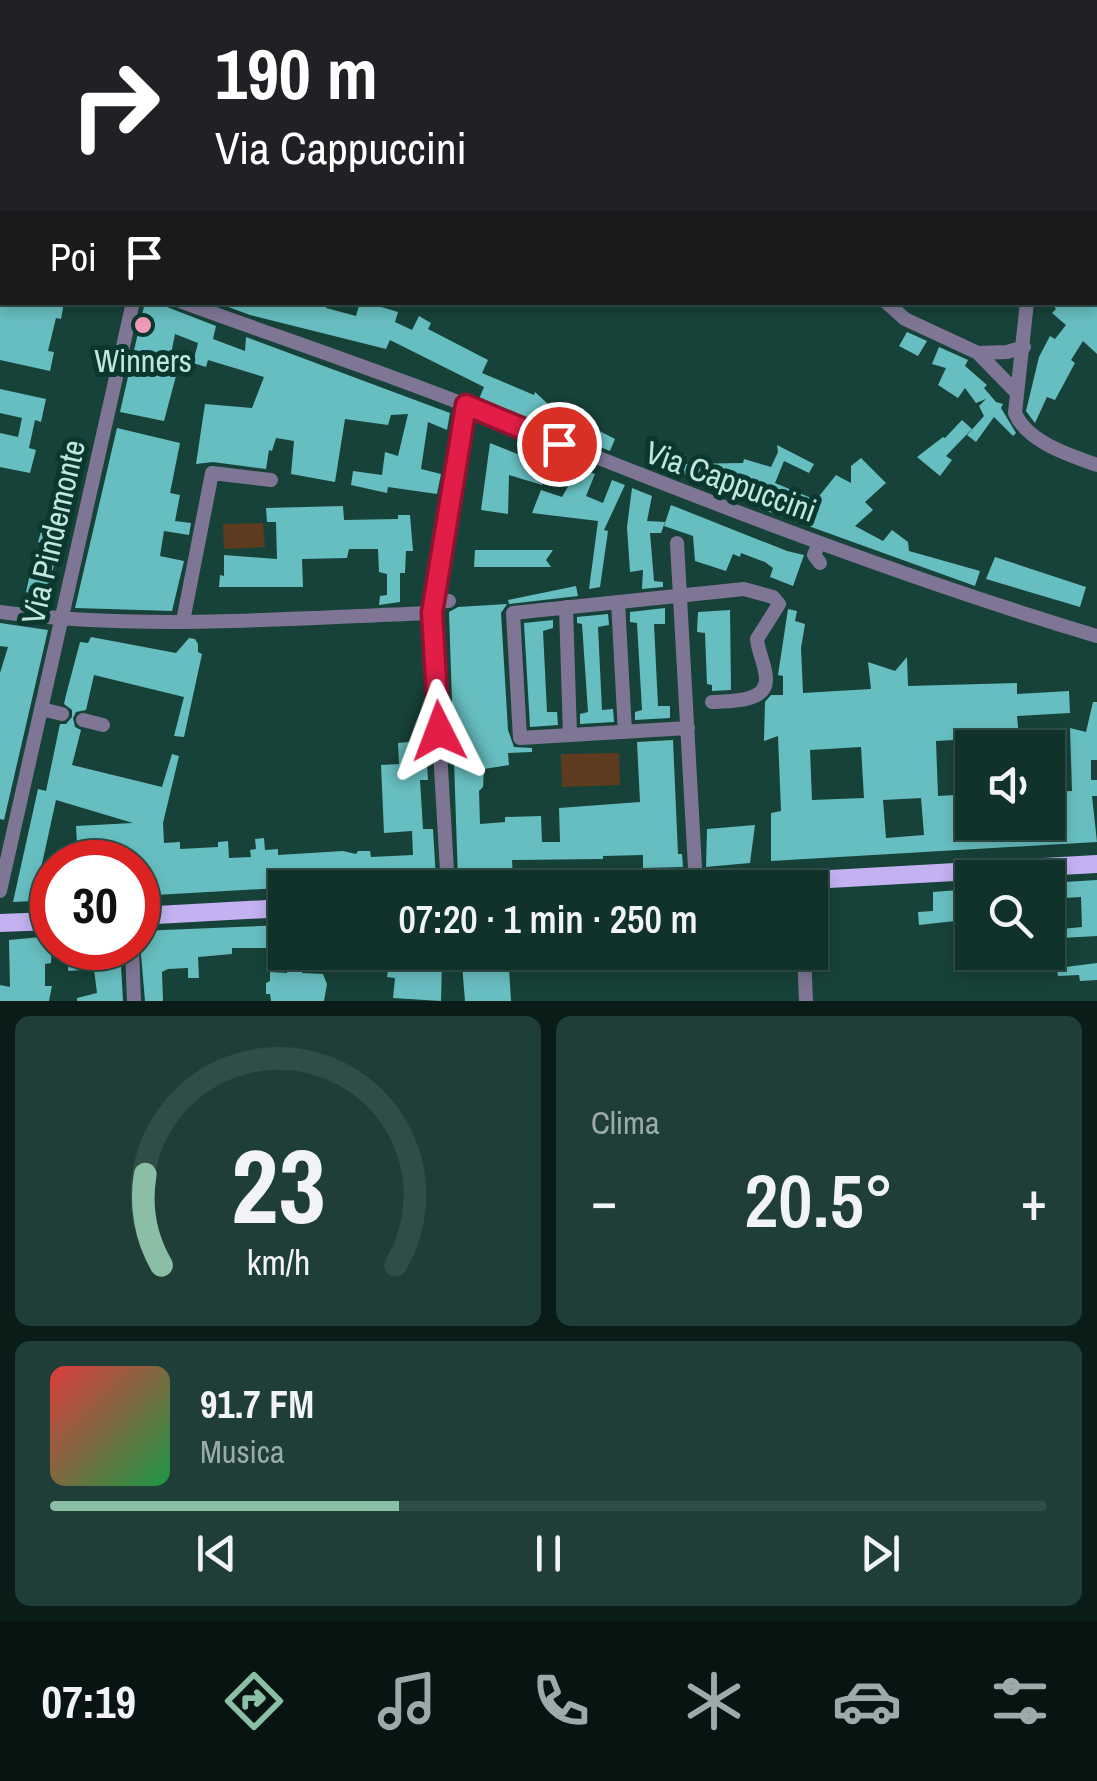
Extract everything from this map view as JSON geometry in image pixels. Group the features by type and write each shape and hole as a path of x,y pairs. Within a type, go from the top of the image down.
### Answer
{"main road":[{"path":"828,882 1097,864"},
{"path":"160,915 268,909"},
{"path":"0,924 30,922"}],"street":[{"name":"Via Pindemonte","path":"0,891 132,305"},
{"name":"Via Cappuccini","path":"190,305 466,405 621,470 1068,634 1097,636"},
{"path":"890,305 905,318 978,353 1016,393"},
{"path":"1028,305 1016,393 1021,426 1046,443 1097,465"},
{"path":"978,353 1024,347"},
{"path":"447,870 439,605 466,405"},
{"path":"183,621 212,473 271,480"},
{"path":"677,543 695,870"},
{"path":"819,543 814,555 820,562"},
{"path":"891,587 896,571"},
{"path":"688,728 520,738 513,612 744,590 773,597 778,604 756,639 767,680 764,688 745,700 712,702"},
{"path":"618,602 625,732"},
{"path":"0,612 60,620 183,621 439,605"},
{"path":"566,607 570,735"},
{"path":"41,709 62,714"},
{"path":"83,720 103,725"},
{"path":"133,970 134,1001"},
{"path":"805,970 806,1001"}],"shaded area":[{"path":"263,523 265,547 224,549 223,524"},
{"path":"619,753 620,785 562,787 561,754"}],"building":[{"path":"0,305 63,305 48,351 54,352 50,371 0,360"},
{"path":"144,305 162,305 216,326 213,339 245,351 246,337 450,413 447,430 428,422 421,469 441,474 437,494 388,487 387,493 351,485 353,471 382,475 385,452 398,456 408,414 391,415 388,425 345,419 335,482 291,474 294,441 276,438 266,469 213,462 196,464 205,404 252,408 264,377 208,360 206,367 193,363 198,343 175,334 167,374 176,376 164,421 120,412"},
{"path":"223,305 327,305 326,308 356,316 359,305 378,305 398,312 395,322 412,330 419,316 431,323 428,329 488,360 482,373 534,395 535,392 561,416 558,421 587,434 590,426 615,439 610,451 479,399 484,387 390,340 386,349"},
{"path":"1053,305 1097,305 1097,354 1083,341 1055,400 1047,397 1035,423 1026,411 1039,357 1050,336 1055,339 1066,325 1052,313 1056,309"},
{"path":"907,332 927,341 918,356 899,346"},
{"path":"939,347 968,360 965,366 987,385 984,388 996,402 1003,404 1001,408 1016,433 1013,436 994,417 976,442 967,435 984,416 979,406 986,399 976,403 965,388 958,398 938,385 946,368 932,364"},
{"path":"0,389 46,399 41,422 35,420 29,448 36,450 30,473 0,467 0,433 18,437 22,418 0,413"},
{"path":"962,420 972,429 946,456 952,460 940,476 917,457 945,438"},
{"path":"117,428 180,443 170,493 180,495 175,521 191,523 189,535 164,531 160,556 184,561 172,611 75,608"},
{"path":"490,443 548,466 547,471 553,457 595,474 586,496 603,503 612,480 625,485 604,530 608,531 600,587 589,589 598,521 532,513 541,490 562,497 571,481 546,472 542,485 509,475 508,514 481,510"},
{"path":"777,445 814,464 809,473 784,461 775,483 816,500 836,475 851,483 851,466 861,458 886,483 865,502 873,510 855,526 883,541 892,530 908,542 909,551 980,571 975,586 764,510 682,473 658,469 658,464 671,464 674,453 686,455 683,464 743,463 744,459 771,467"},
{"path":"59,488 72,491 44,606 33,603 35,595 26,592 30,574 40,576 47,544 38,542 43,525 52,527"},
{"path":"632,488 652,496 647,521 665,522 661,533 650,533 654,581 663,582 663,587 642,589 643,570 630,572 627,527"},
{"path":"671,505 804,555 793,586 770,577 773,568 765,562 741,553 740,557 733,554 726,571 695,561 693,536 664,526"},
{"path":"343,506 344,520 398,519 398,515 410,515 413,551 406,551 405,573 400,573 400,602 379,605 380,596 387,595 387,574 379,572 378,549 349,549 347,558 302,559 303,587 219,587 220,575 224,576 224,555 277,559 276,522 267,522 266,508"},
{"path":"475,550 553,550 546,560 551,567 474,567"},
{"path":"995,557 1086,587 1080,607 986,579"},
{"path":"576,586 578,596 509,604 508,600"},
{"path":"507,604 501,613 508,730 514,747 532,748 532,752 508,753 509,765 484,769 483,787 479,791 480,824 505,822 505,817 541,816 542,842 560,842 559,808 640,802 637,742 673,740 678,854 682,854 683,867 643,868 643,855 512,860 513,870 458,870 449,612 458,607"},
{"path":"665,608 665,624 654,624 658,706 670,706 670,718 635,720 635,712 642,710 637,623 630,622 630,612"},
{"path":"788,609 797,611 795,621 805,624 801,648 803,693 871,689 868,662 895,671 907,657 908,686 1017,683 1017,694 1069,691 1070,713 1017,716 1018,730 955,730 955,740 936,741 938,796 955,795 955,840 1065,840 1065,791 1072,791 1070,728 1086,732 1093,702 1097,702 1097,760 1091,760 1091,780 1097,780 1097,796 1092,796 1097,842 771,861 771,813 781,811 778,736 764,741 765,702 771,695 783,695 783,676 778,675","holes":["861,747 864,798 812,800 810,750","921,798 924,835 886,838 883,800"]},
{"path":"730,610 731,690 712,691 712,685 707,684 705,633 697,632 698,612"},
{"path":"608,614 609,625 598,627 602,710 613,709 614,722 580,724 580,714 588,712 582,624 577,623 577,617"},
{"path":"553,620 553,628 543,631 547,712 557,712 558,725 530,727 524,623"},
{"path":"0,623 48,630 4,820 0,819 0,673 8,647 0,646"},
{"path":"91,637 176,653 189,638 195,639 202,654 184,737 174,736 184,697 94,675 86,710 76,712 73,718 75,727 81,730 72,765 162,787 172,754 179,756 163,823 164,843 180,842 180,849 218,847 218,842 228,841 229,858 251,857 250,850 256,849 255,839 264,838 265,850 278,849 278,855 370,851 371,857 413,855 412,831 384,833 381,765 399,764 398,743 419,741 420,763 427,763 428,780 420,780 423,829 433,829 435,870 268,870 268,889 160,895 160,840 77,840 76,826 133,823 56,800 47,840 30,840 30,901 13,902 38,789 46,791 60,724 66,724 72,717 72,710 64,704 80,642 88,643"},
{"path":"755,825 750,863 706,867 707,829"},
{"path":"1097,880 1097,936 1065,938 1065,929 1082,927 1081,897 1065,898 1065,882"},
{"path":"955,890 955,921 919,925 918,912 933,911 933,892"},
{"path":"268,926 268,948 232,948 232,954 198,957 199,978 188,978 188,968 168,969 162,972 163,1001 145,1001 142,970 160,970 160,930"},
{"path":"30,938 30,970 45,970 45,986 52,986 49,1001 0,1001 0,985 10,987 9,940"},
{"path":"1097,963 1097,980 1080,981 1079,975 1058,976 1057,970"},
{"path":"94,970 121,970 123,1001 77,1001 97,993"},
{"path":"302,970 323,974 327,984 324,1001 271,1001 270,994 266,994 270,972"},
{"path":"388,970 442,970 441,1001 393,998 395,978 387,977"},
{"path":"462,970 509,970 511,1001 465,1001"}],"place":[{"name":"Winners","path":"143,325"}],"route":[{"path":"439,731 432,613 466,405 559,444"}]}
